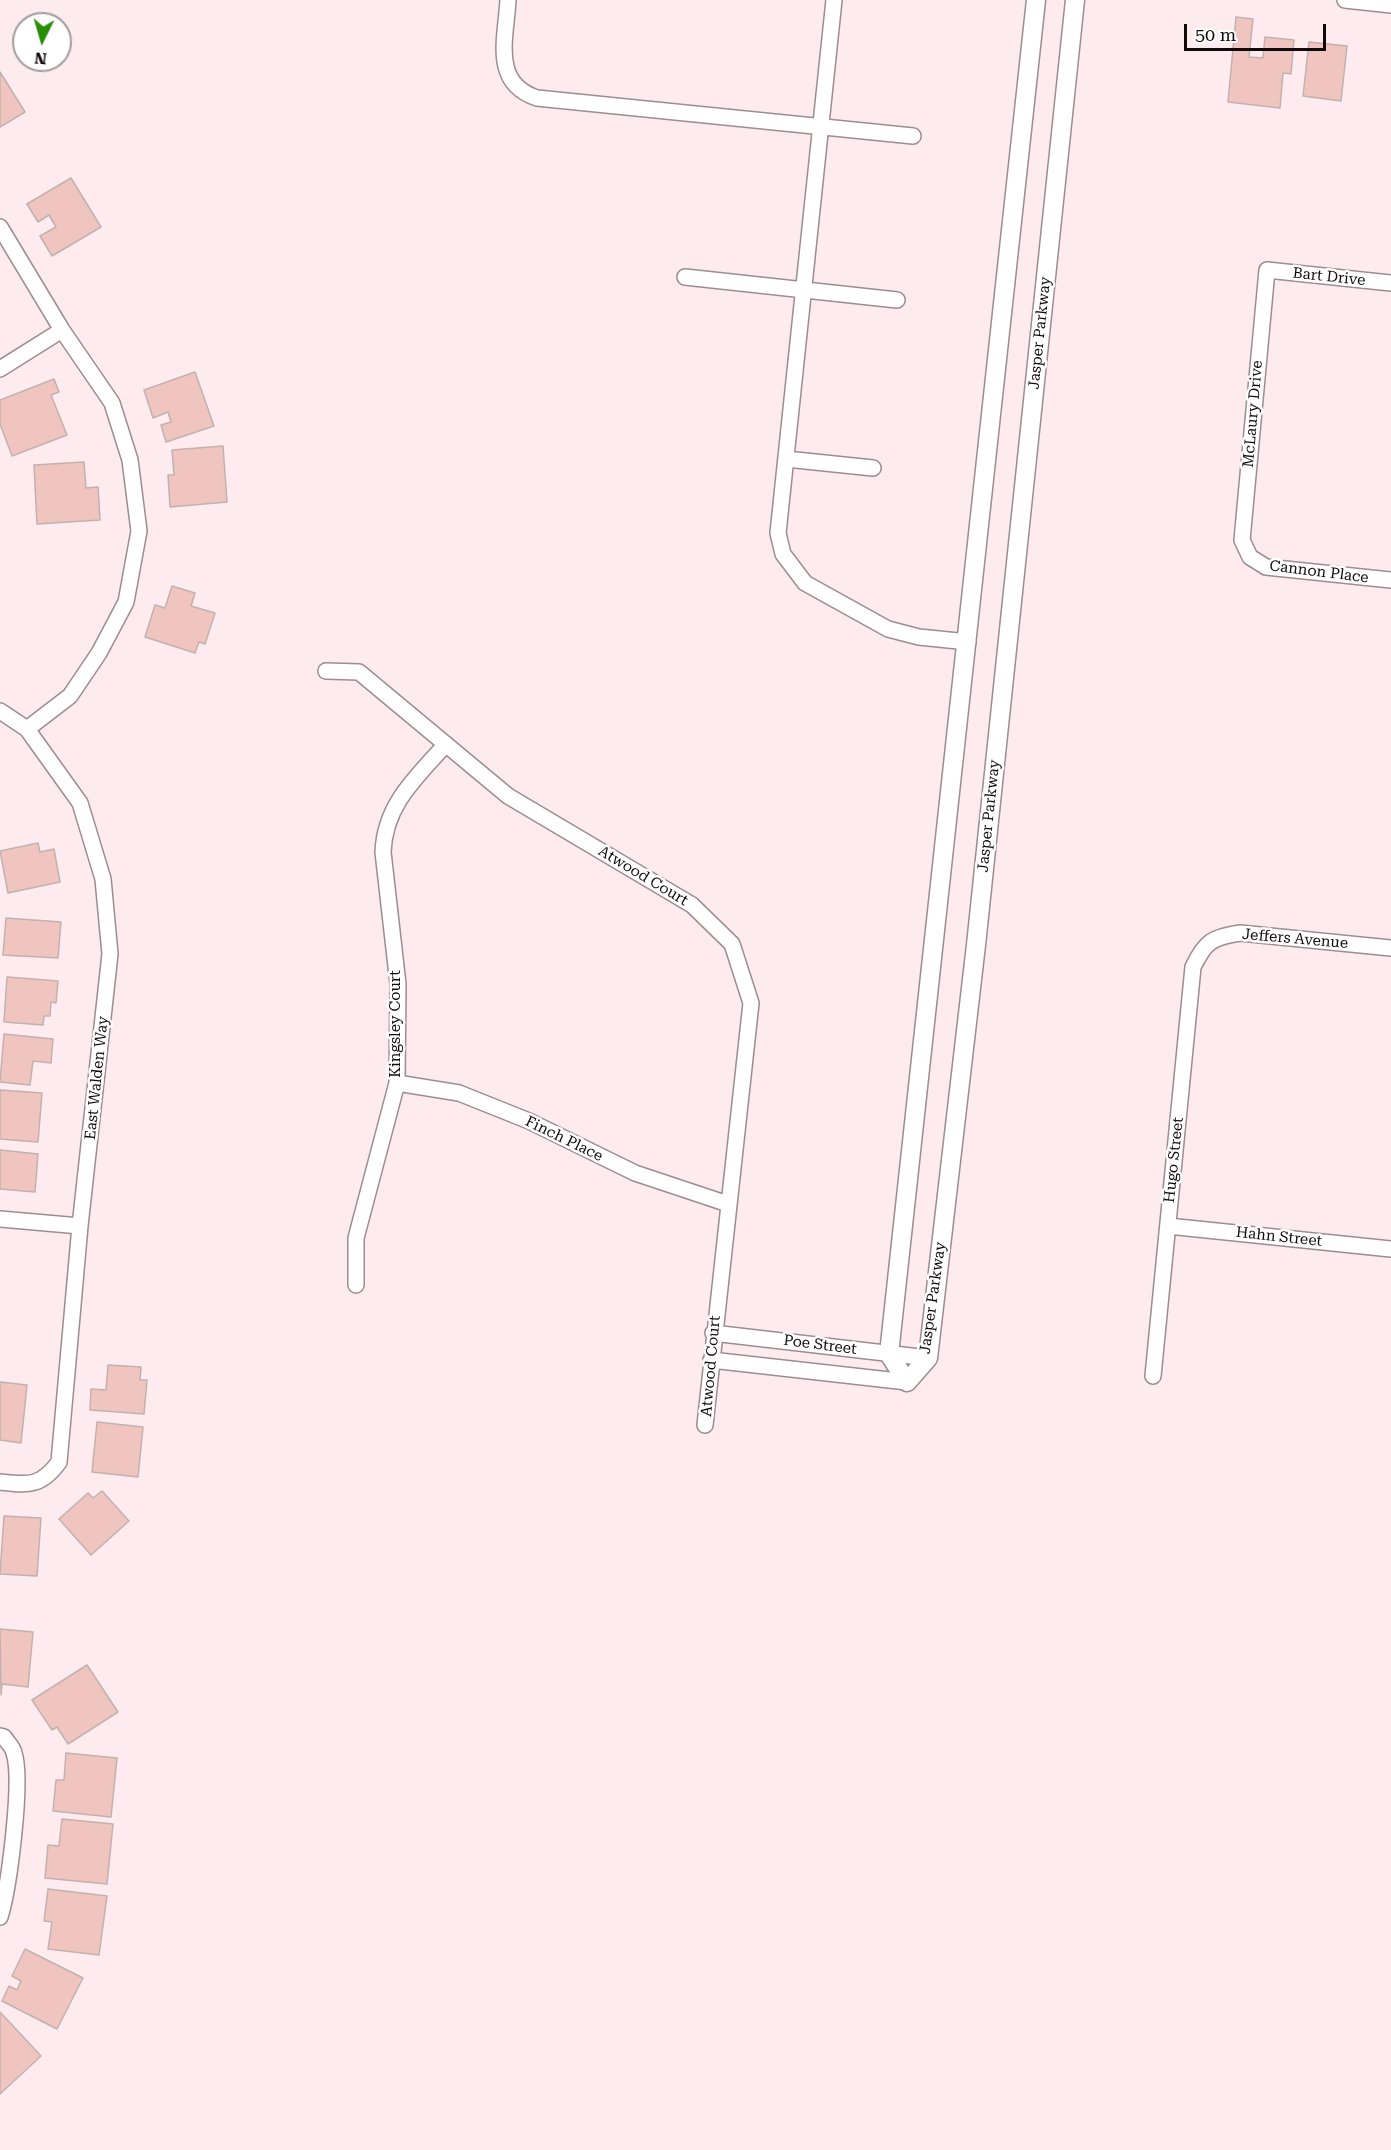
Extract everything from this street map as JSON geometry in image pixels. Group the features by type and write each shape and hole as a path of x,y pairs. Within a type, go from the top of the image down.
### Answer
{"street":[{"path":"508,0 504,64 507,75 521,93 537,98 913,136"},
{"path":"834,0 778,533 783,554 805,583 888,628 919,637 968,642"},
{"path":"907,1382 889,1353 1036,0"},
{"name":"Jasper Parkway","path":"907,1382 928,1358 976,945 1075,0"},
{"path":"1345,0 1391,5"},
{"path":"0,227 62,330 112,403 130,460 139,531 126,602 99,653 70,696 27,729"},
{"name":"Bart Drive","path":"1267,270 1391,283"},
{"name":"McLaury Drive","path":"1250,556 1242,540 1267,270"},
{"path":"686,277 897,300"},
{"path":"0,369 62,330"},
{"path":"786,459 873,468"},
{"name":"Cannon Place","path":"1250,556 1266,567 1391,580"},
{"name":"Atwood Court","path":"326,671 359,672 508,796 692,905 732,944 751,1003 713,1333 705,1425"},
{"name":"East Walden Way","path":"0,711 27,729 80,803 103,879 110,954 80,1226 59,1462 49,1476 29,1485 0,1482"},
{"name":"Kingsley Court","path":"356,1285 357,1238 398,1083 399,984 383,852 384,830 399,797 446,744"},
{"name":"Jeffers Avenue","path":"1203,947 1220,936 1239,933 1391,948"},
{"name":"Hugo Street","path":"1153,1376 1193,967 1203,947"},
{"name":"Finch Place","path":"398,1083 459,1093 529,1121 635,1173 728,1204"},
{"path":"0,1219 80,1226"},
{"name":"Hahn Street","path":"1168,1226 1391,1249"},
{"name":"Poe Street","path":"713,1333 928,1358"},
{"name":"Poe Street","path":"711,1360 907,1382"},
{"path":"0,1917 9,1873 18,1779 14,1752 2,1736"}],"building":[{"path":"1236,17 1253,19 1249,57 1263,58 1265,37 1294,40 1291,74 1283,73 1280,108 1228,102"},
{"path":"1309,42 1347,46 1341,101 1303,96"},
{"path":"0,72 25,112 0,127"},
{"path":"71,178 101,227 52,256 40,236 56,227 49,215 38,222 27,204"},
{"path":"195,372 214,426 166,442 161,425 171,422 168,412 153,418 144,390"},
{"path":"54,379 59,392 51,395 67,435 12,456 0,424 0,400"},
{"path":"223,446 227,502 170,507 168,475 174,475 172,450"},
{"path":"84,462 86,488 98,487 100,520 37,524 34,465"},
{"path":"172,586 195,593 191,606 215,613 205,644 199,642 195,653 145,637 155,605 165,608"},
{"path":"38,843 40,852 54,849 60,882 8,893 0,851"},
{"path":"6,918 61,922 58,958 3,955"},
{"path":"7,977 58,981 56,1003 51,1002 50,1016 44,1016 43,1025 4,1022"},
{"path":"4,1034 53,1039 51,1063 33,1061 30,1085 0,1082"},
{"path":"0,1090 42,1093 38,1142 0,1139"},
{"path":"0,1150 38,1154 35,1192 0,1189"},
{"path":"108,1365 141,1367 140,1380 147,1380 144,1414 90,1410 91,1389 106,1390"},
{"path":"0,1382 27,1385 21,1443 0,1440"},
{"path":"97,1422 143,1427 138,1477 92,1472"},
{"path":"102,1491 129,1521 91,1555 59,1519 88,1493 93,1498"},
{"path":"4,1516 41,1518 37,1576 0,1574"},
{"path":"0,1629 33,1632 28,1687 2,1684 1,1695"},
{"path":"87,1665 118,1712 68,1744 57,1727 52,1730 32,1700"},
{"path":"66,1753 117,1758 111,1817 53,1811 56,1780 64,1780"},
{"path":"62,1819 113,1824 107,1884 45,1878 48,1845 59,1846"},
{"path":"48,1889 107,1896 99,1955 48,1949 52,1922 44,1921"},
{"path":"25,1949 83,1978 57,2029 2,2001 9,1986 17,1990 21,1981 12,1976"},
{"path":"0,2012 41,2056 0,2094"}]}
